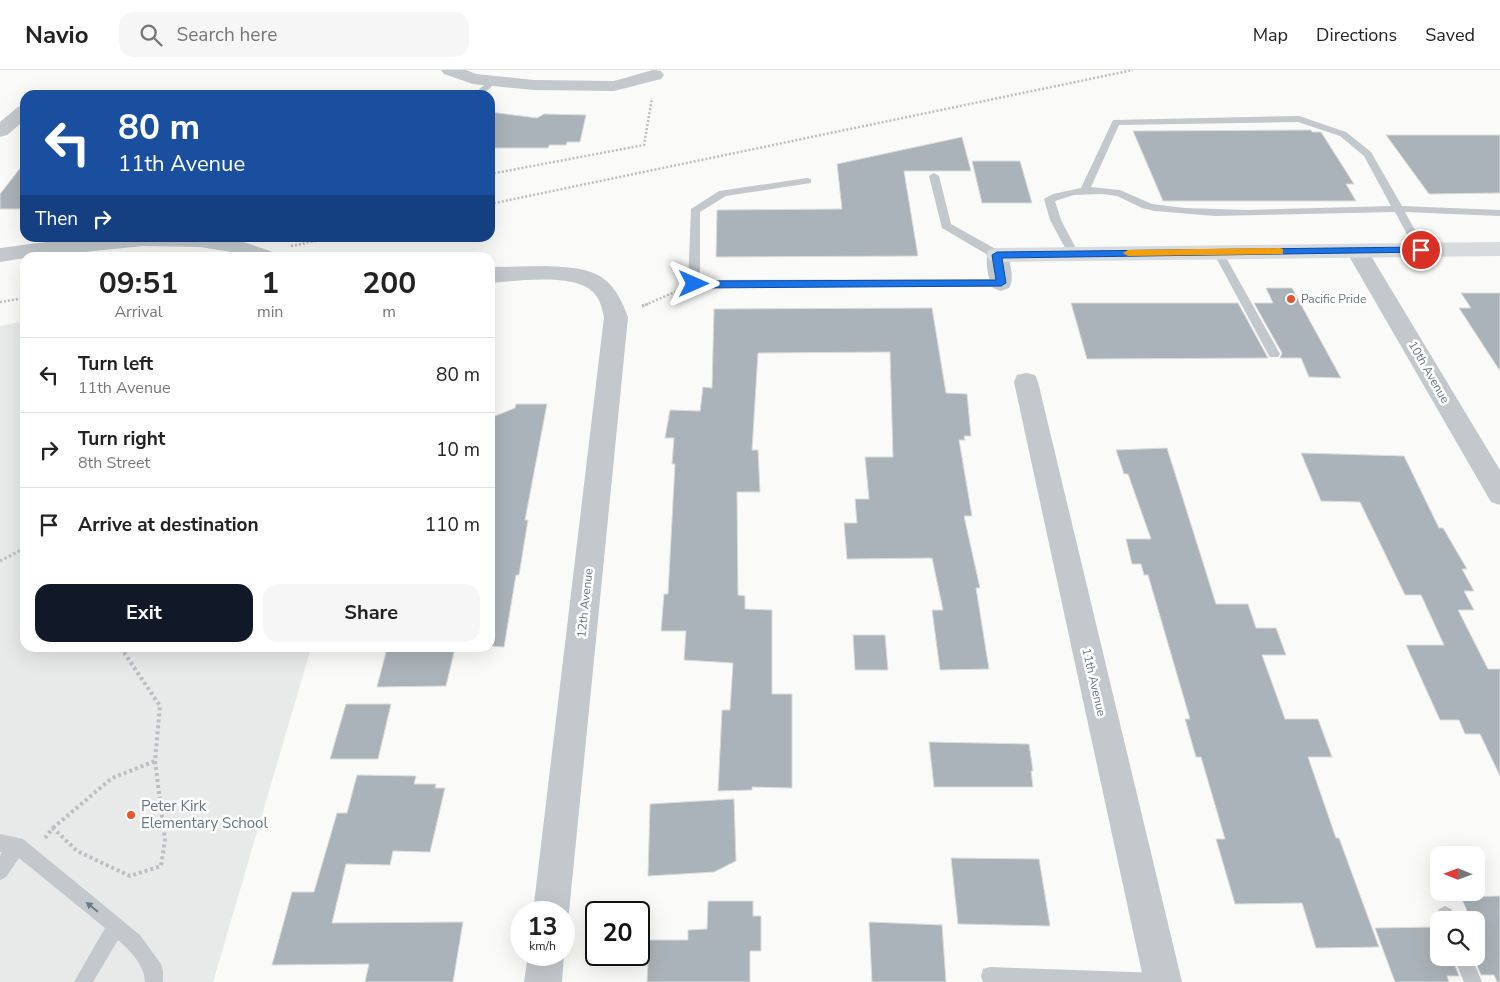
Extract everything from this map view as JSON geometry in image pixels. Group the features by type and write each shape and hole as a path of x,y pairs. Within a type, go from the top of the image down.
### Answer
{"street":[{"path":"450,70 473,79 534,85 614,86 655,75"},
{"path":"0,131 20,115"},
{"path":"25,252 109,242"},
{"path":"213,242 230,244 252,252"},
{"path":"1001,283 997,255 1500,249"},
{"name":"10th Avenue","path":"1357,250 1500,494"},
{"path":"0,255 20,253"},
{"path":"495,275 541,273 571,275 597,282 612,306"},
{"name":"12th Avenue","path":"551,901 612,306"},
{"name":"11th Avenue","path":"1026,382 1161,982"},
{"path":"543,982 545,966"}],"lane":[{"path":"483,90 493,81"},
{"path":"1084,192 1116,122 1299,119 1343,134 1368,154 1421,250"},
{"path":"934,176 946,226 997,255"},
{"path":"807,181 723,193 695,211 694,284 1001,283"},
{"path":"1074,254 1058,227 1049,199 1062,194 1084,192 1120,193 1145,206 1183,212 1300,212 1398,209 1500,213"},
{"path":"1218,252 1274,354"},
{"path":"0,871 9,844 32,857 134,941 154,971 154,982"},
{"path":"83,982 116,926"},
{"path":"1466,966 1473,982"},
{"path":"990,976 1161,982"}],"path":[{"path":"495,203 1133,70"},
{"path":"495,173 644,145 655,75"},
{"path":"290,246 310,242"},
{"path":"612,306 694,284"},
{"path":"0,302 20,299"},
{"path":"0,561 20,551"},
{"path":"53,828 77,851 130,876 161,866 165,840 155,761 160,706 124,652"},
{"path":"32,857 53,828 112,778 155,761"}],"shaded area":[{"name":"Peter Kirk Elementary School","path":"20,322 20,652 310,652 213,982 0,982 0,326"}],"building":[{"path":"495,113 537,118 544,114 586,115 580,142 567,142 566,145 549,145 548,148 495,148"},
{"path":"1311,130 1312,132 1321,132 1354,184 1346,184 1356,201 1163,201 1133,131"},
{"path":"1386,135 1500,135 1500,193 1429,194"},
{"path":"962,137 971,171 904,171 918,256 716,257 717,210 842,209 837,164"},
{"path":"972,161 1020,161 1032,203 982,203"},
{"path":"20,168 20,209 0,209 0,194"},
{"path":"1266,288 1292,288 1341,378 1309,377 1301,358 1280,358 1282,353 1254,303 1273,303"},
{"path":"1461,293 1500,293 1500,371 1459,308 1471,308"},
{"path":"1071,303 1238,303 1268,358 1087,359"},
{"path":"932,308 946,393 967,394 971,436 964,436 965,440 959,440 972,516 964,516 980,588 976,588 989,669 940,670 932,610 943,610 932,558 847,559 844,523 857,523 855,499 869,499 865,457 893,457 890,352 758,353 752,450 758,450 760,492 737,492 738,595 745,596 745,609 772,610 772,694 792,694 792,788 752,787 752,790 718,791 722,710 730,710 733,663 684,660 686,631 661,631 664,594 668,594 675,464 672,464 674,438 665,438 670,410 700,411 703,387 712,388 714,309"},
{"path":"516,404 547,404 525,520 528,520 519,575 516,575 504,647 495,646 495,416 515,408"},
{"path":"1167,448 1216,604 1248,604 1256,628 1276,628 1286,655 1262,655 1285,719 1318,719 1332,757 1308,757 1336,838 1339,838 1379,947 1316,948 1302,903 1235,904 1216,839 1225,839 1201,757 1196,757 1185,719 1190,719 1148,575 1144,575 1141,564 1132,564 1126,539 1151,539 1128,474 1124,474 1116,450"},
{"path":"1301,453 1404,456 1439,528 1443,528 1467,569 1462,569 1474,591 1464,591 1474,610 1458,610 1488,669 1500,669 1500,776 1480,734 1465,734 1459,720 1440,720 1406,645 1444,645 1421,595 1405,595 1360,502 1321,501"},
{"path":"853,635 885,635 888,670 855,670"},
{"path":"386,652 454,652 446,686 377,687"},
{"path":"346,704 391,704 378,759 330,759"},
{"path":"929,742 1029,744 1033,787 934,787"},
{"path":"357,775 416,776 414,784 436,784 435,788 445,788 430,852 393,851 390,865 346,864 332,923 463,922 453,982 365,982 369,964 272,965 292,892 314,892 337,813 347,813"},
{"path":"734,799 736,861 714,872 648,876 650,804"},
{"path":"951,858 1039,859 1050,926 958,924"},
{"path":"1485,896 1500,896 1500,982 1497,982 1494,975 1481,975 1477,966 1485,966 1485,911 1467,911 1463,901 1485,901"},
{"path":"708,901 753,901 753,916 761,916 761,951 750,951 750,982 647,982 648,966 650,966 650,940 688,940 688,930 707,929"},
{"path":"869,922 942,925 946,982 872,982"},
{"path":"1430,927 1430,966 1455,966 1459,976 1447,976 1449,982 1395,982 1375,928"}],"slow traffic":[{"path":"1128,253 1280,251"}],"place":[{"name":"Pacific Pride","path":"1291,299"},
{"name":"Peter Kirk Elementary School","path":"131,815"}],"route":[{"path":"694,284 1001,283 997,255 1421,250"}]}
